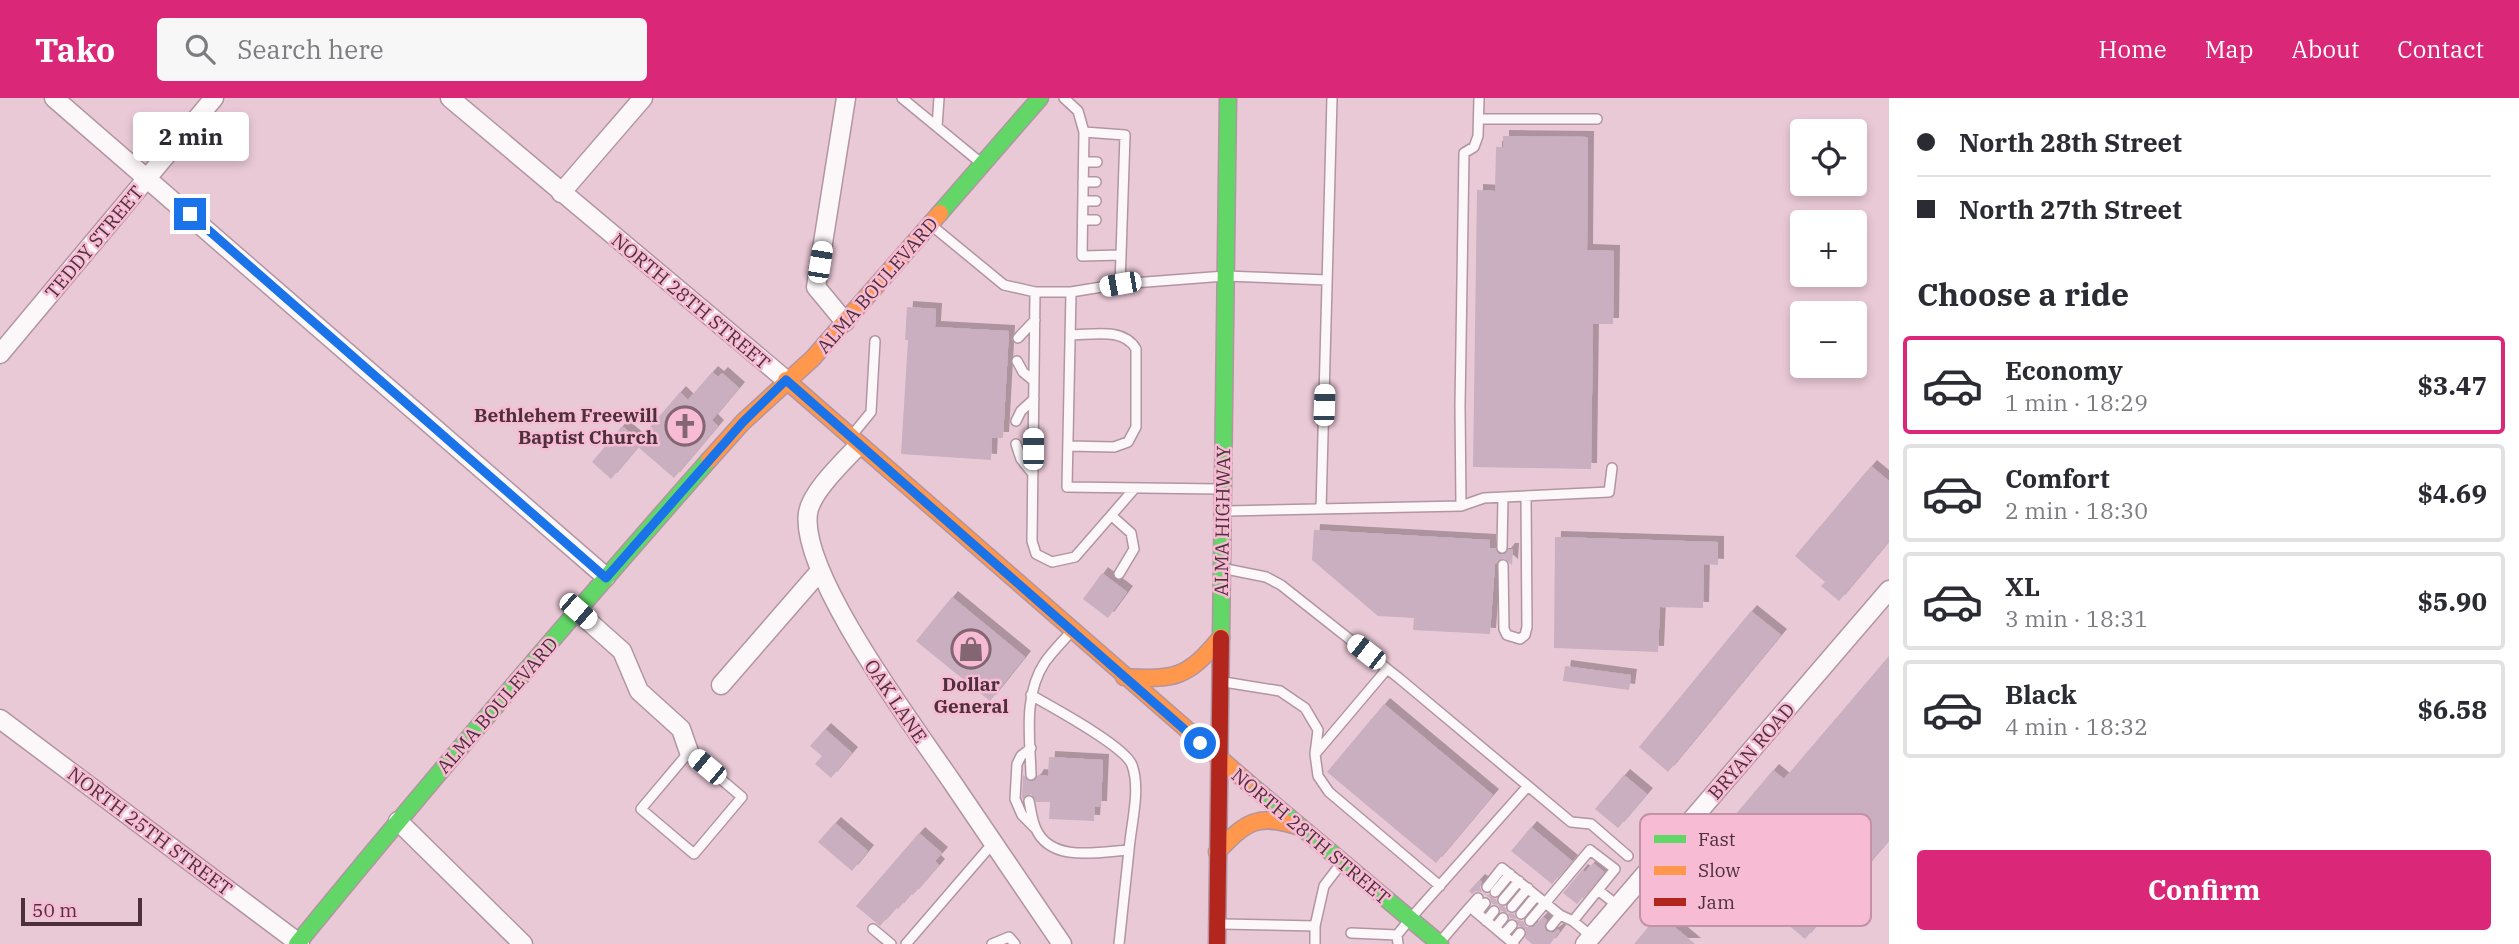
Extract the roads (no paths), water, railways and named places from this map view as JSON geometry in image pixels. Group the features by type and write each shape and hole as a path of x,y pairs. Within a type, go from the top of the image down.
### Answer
{"street":[{"path":"54,98 606,578"},
{"name":"TEDDY STREET","path":"0,354 214,98"},
{"name":"NORTH 28TH STREET","path":"450,98 786,380 853,442 1219,760 1440,944"},
{"path":"561,193 643,98"},
{"path":"845,322 816,287 846,98"},
{"name":"ALMA BOULEVARD","path":"298,943 398,821 606,578 743,422 813,358 1040,98"},
{"name":"ALMA HIGHWAY","path":"1217,944 1228,98"},
{"name":"OAK LANE","path":"853,442 816,495 808,512 808,532 821,572 859,647 1062,944"},
{"path":"721,685 821,572"},
{"name":"BRYAN ROAD","path":"1697,814 1889,590"},
{"path":"578,611 622,651 639,691 681,729 689,752"},
{"path":"1124,677 1170,679 1185,675 1204,659 1221,637"},
{"name":"NORTH 25TH STREET","path":"2,725 298,943"},
{"path":"1217,852 1241,826 1260,818 1276,818 1300,827"},
{"path":"398,821 523,944"},
{"name":"BRYAN ROAD","path":"1588,940 1640,880"}],"lane":[{"path":"902,98 983,164"},
{"path":"937,127 939,98"},
{"path":"1064,98 1078,111 1084,132 1082,256 1121,255"},
{"path":"1321,509 1332,98"},
{"path":"1461,506 1464,153 1474,147 1478,136 1479,98"},
{"path":"1479,119 1597,120"},
{"path":"1084,132 1125,135 1124,181 1118,200 1117,220 1121,255 1120,284"},
{"path":"1084,162 1097,162"},
{"path":"1114,162 1124,162"},
{"path":"1112,182 1124,181"},
{"path":"1083,182 1096,182"},
{"path":"1083,201 1096,201"},
{"path":"1083,220 1096,220"},
{"path":"930,224 1004,285 1035,292 1071,292 1120,284 1226,276 1327,280"},
{"path":"1035,292 1032,541 1036,554 1052,562 1075,557 1135,488"},
{"path":"1071,292 1067,487 1223,489"},
{"path":"1018,338 1035,320"},
{"path":"1068,446 1114,447 1128,442 1136,426 1136,349 1131,340 1119,334 1070,335"},
{"path":"853,442 871,412 875,341"},
{"path":"1017,361 1023,372 1034,381"},
{"path":"1016,421 1021,411 1034,399"},
{"path":"1016,444 1021,459 1033,474"},
{"path":"1222,511 1461,506 1485,498 1609,492 1612,468"},
{"path":"1502,548 1503,498"},
{"path":"1503,565 1504,629 1507,635 1520,639 1525,635 1527,627 1526,498"},
{"path":"1112,516 1131,533 1134,549 1119,574"},
{"path":"1222,569 1266,577 1281,585 1571,822 1591,824 1628,856"},
{"path":"1031,775 1030,703 1034,683 1045,662 1071,631"},
{"path":"1315,754 1387,669"},
{"path":"1220,682 1280,691 1305,708 1318,730 1315,754 1318,776 1329,792 1440,886"},
{"path":"1031,695 1119,749 1131,761 1135,790 1119,944"},
{"path":"1031,748 1020,756 1017,764 1015,799 1022,815 1045,842 1066,853 1129,850"},
{"path":"689,752 742,797 694,854 641,809 689,752"},
{"path":"1351,933 1397,939 1410,919 1527,787"},
{"path":"1030,801 1036,830"},
{"path":"906,944 993,843"},
{"path":"1530,921 1590,850 1615,869 1573,920"},
{"path":"1315,944 1324,886 1342,862"},
{"path":"1491,889 1502,868 1560,915 1573,920 1588,940"},
{"path":"1503,900 1519,881"},
{"path":"1512,907 1528,888"},
{"path":"1598,890 1618,906"},
{"path":"1521,914 1536,896"},
{"path":"1440,944 1482,900"},
{"path":"1474,910 1513,943 1520,933"},
{"path":"1486,921 1494,911"},
{"path":"1551,926 1560,915"},
{"path":"1495,928 1503,918"},
{"path":"1217,924 1318,930"},
{"path":"1503,935 1512,925"},
{"path":"873,929 891,944"},
{"path":"1364,944 1371,934"},
{"path":"992,944 1009,937 1015,944"}],"place":[{"name":"Bethlehem Freewill Baptist Church","path":"685,426"},
{"name":"Dollar General","path":"971,649"}]}
